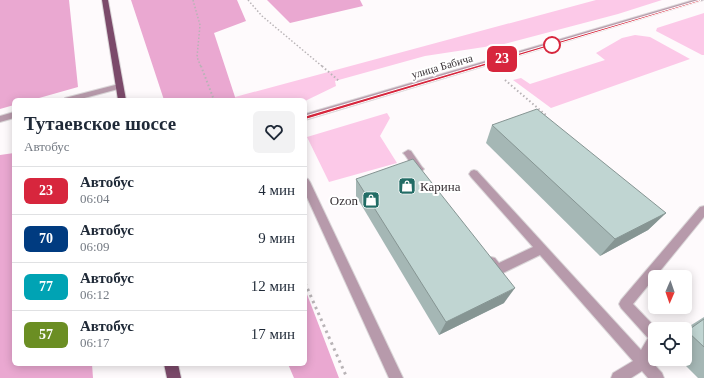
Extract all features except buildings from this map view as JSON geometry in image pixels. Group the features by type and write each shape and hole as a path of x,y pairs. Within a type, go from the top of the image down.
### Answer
{"main road":[{"path":"105,0 122,98"},
{"path":"171,366 174,378"}],"street":[{"name":"улица Бабича","path":"307,116 700,0"},
{"path":"75,98 119,86"},
{"path":"0,119 12,116"},
{"path":"408,153 427,179"},
{"path":"474,174 657,378"},
{"path":"307,186 396,378"},
{"path":"648,329 626,304 704,210"},
{"path":"483,252 497,270 541,249"},
{"path":"618,378 642,362 648,350"}],"path":[{"path":"193,0 200,25 197,56 213,98"},
{"path":"248,0 262,16 339,81"},
{"path":"505,80 547,116"},
{"path":"307,288 347,378"}],"shaded area":[{"path":"0,0 69,0 78,87 39,98 12,98 12,106 0,109"},
{"path":"131,0 237,0 246,21 214,33 235,98 163,98"},
{"path":"267,0 360,0 363,6 290,23"},
{"path":"596,0 662,0 618,14 504,44 425,56 335,81 336,86 307,100 307,98 235,97"},
{"path":"704,13 704,55 656,31 657,28"},
{"path":"635,35 650,37 690,59 551,108 513,80 521,78 530,84 605,60 596,53 622,38"},
{"path":"387,113 390,118 380,136 397,163 329,182 307,137"},
{"path":"12,153 12,366 92,366 93,378 0,378 0,155"},
{"path":"307,294 339,378 294,378 289,366 307,366"}],"bus line":[{"name":"23","path":"307,116 700,0"}],"place":[{"name":"Карина","path":"407,186"},
{"name":"Ozon","path":"371,200"}]}
